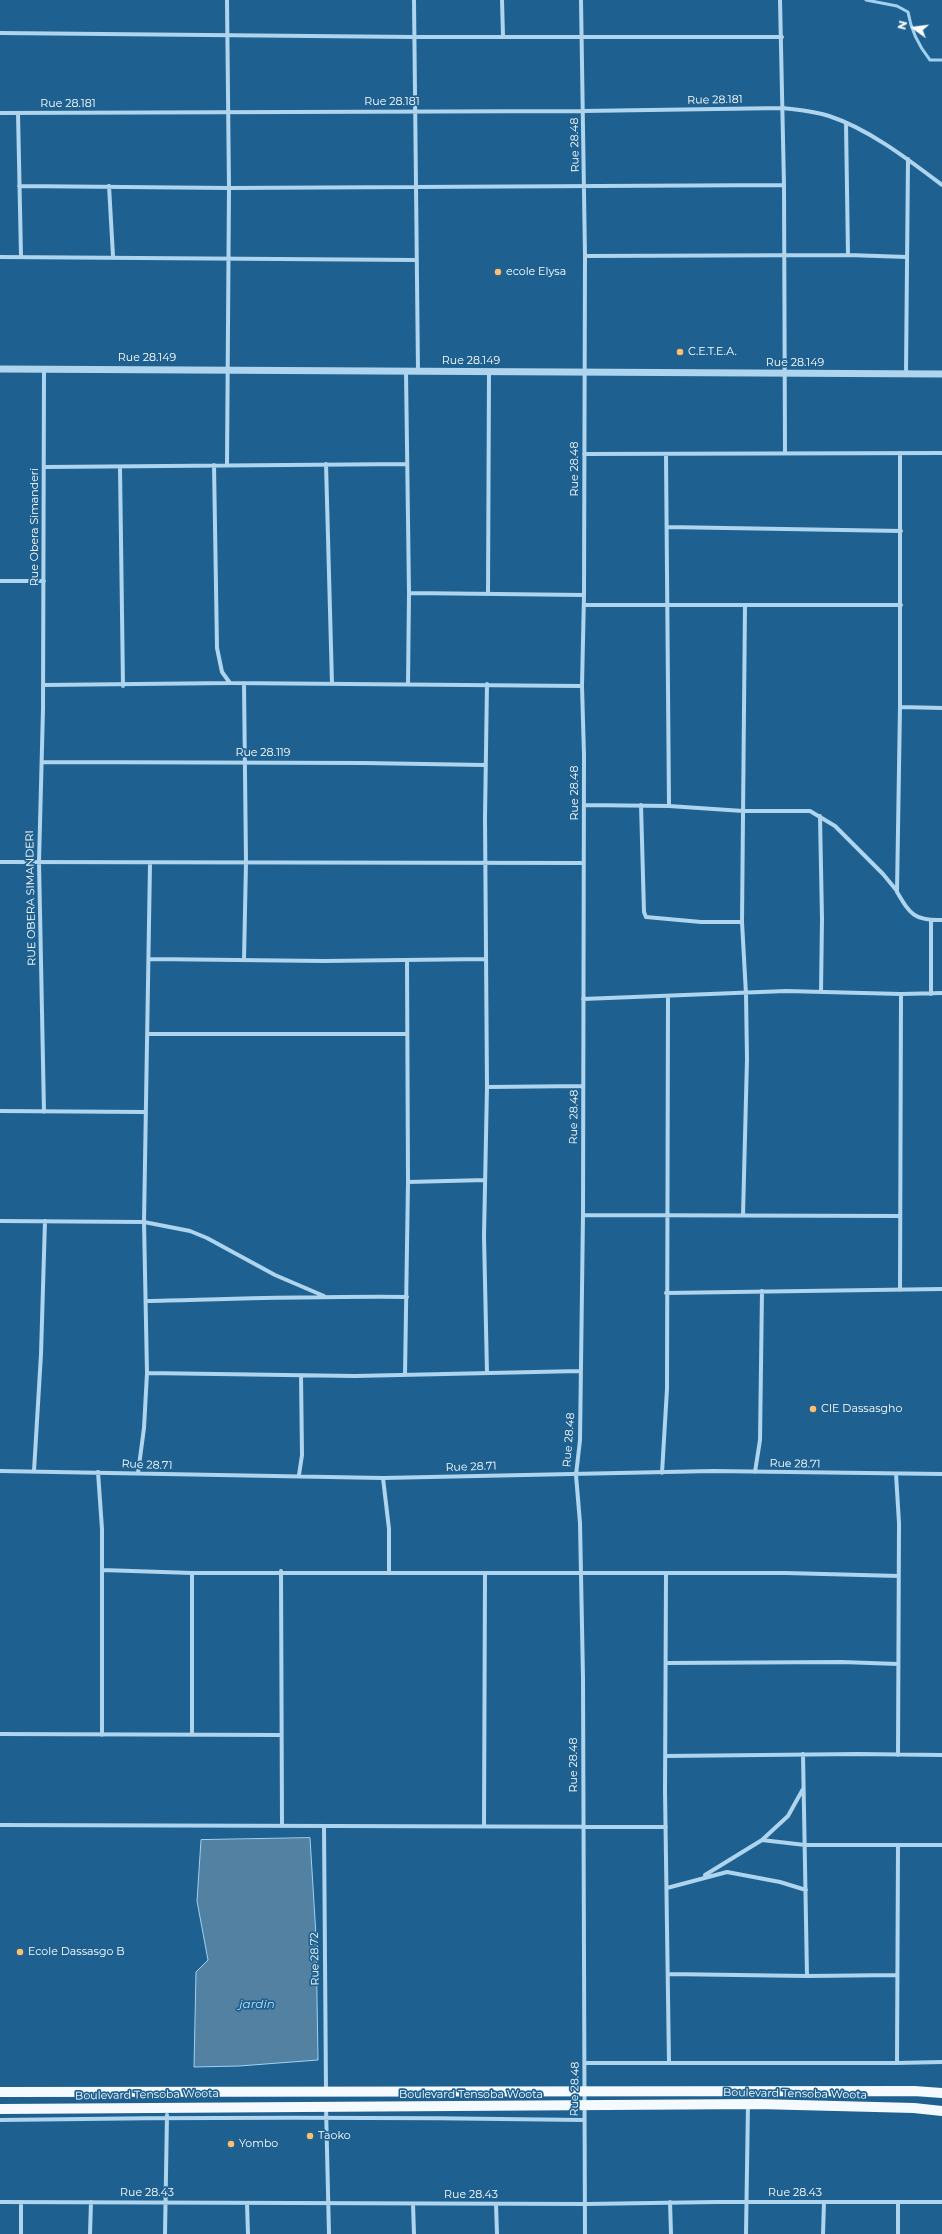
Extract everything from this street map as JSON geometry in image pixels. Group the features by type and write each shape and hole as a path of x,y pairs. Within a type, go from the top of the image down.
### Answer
{"main road":[{"name":"Boulevard Tensoba Woota","path":"1,2092 326,2093 914,2091 942,2093"},
{"name":"Boulevard Tensoba Woota","path":"1,2109 167,2112 326,2112 748,2104 832,2105 914,2108 942,2111"}],"street":[{"path":"226,466 227,259 229,188 227,0"},
{"path":"414,0 413,37 418,372"},
{"path":"502,0 503,36"},
{"name":"Rue 28.48","path":"581,0 584,186 584,605 582,686 584,805 584,1086 580,1440 576,1475 583,1678 585,2234"},
{"path":"780,0 784,185 785,452"},
{"path":"0,33 413,37 782,37"},
{"name":"Rue 28.181","path":"0,113 414,110 583,111 783,108 815,112 846,123 908,159 942,185"},
{"path":"18,113 21,256"},
{"path":"846,123 848,255"},
{"path":"906,373 908,159"},
{"path":"19,186 229,188 784,185"},
{"path":"109,186 113,256"},
{"path":"584,256 848,255 907,258"},
{"path":"0,257 113,256 227,259 416,260"},
{"name":"Rue 28.149","path":"0,369 942,374"},
{"name":"Rue Obera Simanderi","path":"43,685 45,467 44,369"},
{"path":"406,372 409,593 408,684"},
{"path":"488,594 490,372"},
{"path":"584,454 666,455 785,452 942,453"},
{"path":"897,892 901,605 900,453"},
{"path":"666,455 666,605 669,806"},
{"path":"326,464 332,684"},
{"path":"45,467 120,468 214,465 407,464"},
{"path":"214,465 217,648 222,672 230,683"},
{"path":"120,468 123,686"},
{"path":"667,527 901,531"},
{"path":"0,581 44,581"},
{"path":"409,593 584,595"},
{"path":"584,605 901,605"},
{"path":"743,1215 746,994 742,922 745,605"},
{"path":"244,683 246,862 244,960"},
{"path":"43,685 123,686 244,683 582,686"},
{"path":"487,684 485,765 485,959 487,1087 485,1180 487,1373"},
{"name":"RUE OBERA SIMANDERI","path":"43,685 39,862 44,1112"},
{"path":"900,707 942,708"},
{"name":"Rue 28.119","path":"42,762 245,762 485,765"},
{"path":"584,805 669,806 743,811 804,811 820,816 835,826 860,850 897,892 913,915 919,919 942,920"},
{"path":"642,805 644,912 646,917 701,922 742,922"},
{"path":"820,816 822,919 821,991"},
{"path":"0,862 150,864 246,862 583,863"},
{"path":"138,1473 144,1428 147,1373 144,1222 146,1169 145,1112 150,959 150,864"},
{"path":"931,920 931,994"},
{"path":"150,959 485,959"},
{"path":"405,1376 408,1182 407,960"},
{"path":"583,999 746,994 786,991 900,994 942,993"},
{"path":"900,994 900,1290"},
{"path":"662,1473 667,1389 666,1214 668,996"},
{"path":"147,1034 407,1034"},
{"path":"487,1087 584,1086"},
{"path":"0,1111 145,1112"},
{"path":"408,1182 485,1180"},
{"path":"583,1215 666,1214 899,1216"},
{"path":"0,1221 144,1222 190,1231 207,1238 275,1275 324,1296"},
{"path":"34,1471 42,1354 45,1221"},
{"path":"666,1293 942,1289"},
{"path":"755,1472 760,1440 762,1291"},
{"path":"146,1301 289,1299 324,1296 407,1297"},
{"path":"147,1373 405,1376 580,1372"},
{"path":"299,1475 302,1455 301,1375"},
{"name":"Rue 28.71","path":"0,1471 299,1475 383,1478 755,1472 942,1474"},
{"path":"98,1472 102,1529 102,1735"},
{"path":"896,1474 899,1523 898,1755"},
{"path":"383,1478 389,1528 389,1572"},
{"path":"102,1570 192,1573 580,1572 666,1574 786,1573 899,1576"},
{"path":"280,1572 282,1825"},
{"path":"484,1826 485,1572"},
{"path":"192,1573 192,1735"},
{"path":"666,1574 666,1827 669,2062"},
{"path":"667,1663 842,1662 898,1664"},
{"path":"0,1734 281,1735"},
{"path":"666,1756 803,1754 942,1755"},
{"path":"803,1754 807,1976"},
{"path":"701,1878 762,1840 788,1816 804,1788"},
{"path":"0,1824 666,1827"},
{"name":"Rue 28.72","path":"324,1826 326,2093"},
{"path":"762,1840 805,1845 942,1845"},
{"path":"897,2063 898,1846"},
{"path":"667,1888 727,1872 780,1882 806,1890"},
{"path":"668,1974 807,1976 897,1975"},
{"path":"585,2062 942,2062"},
{"path":"746,2234 748,2104"},
{"path":"0,2120 167,2112 165,2234"},
{"path":"329,2234 326,2112 584,2120"},
{"name":"Rue 28.43","path":"0,2202 329,2204 942,2202"},
{"path":"21,2202 21,2234"},
{"path":"90,2234 91,2202"},
{"path":"670,2202 671,2234"},
{"path":"823,2234 824,2202"},
{"path":"247,2203 248,2234"},
{"path":"898,2203 898,2234"},
{"path":"413,2204 414,2234"},
{"path":"496,2204 497,2234"}],"water":[{"name":"jardin","path":"310,1838 316,1936 318,2060 239,2066 194,2067 196,1972 208,1960 197,1901 201,1840"}],"waterway":[{"path":"866,0 897,6 908,12 913,32 930,60 942,60"}],"place":[{"name":"ecole Elysa","path":"498,272"},
{"name":"C.E.T.E.A.","path":"680,352"},
{"name":"CIE Dassasgho","path":"813,1409"},
{"name":"Ecole Dassasgo B","path":"20,1952"},
{"name":"Taoko","path":"310,2136"},
{"name":"Yombo","path":"231,2144"}]}
